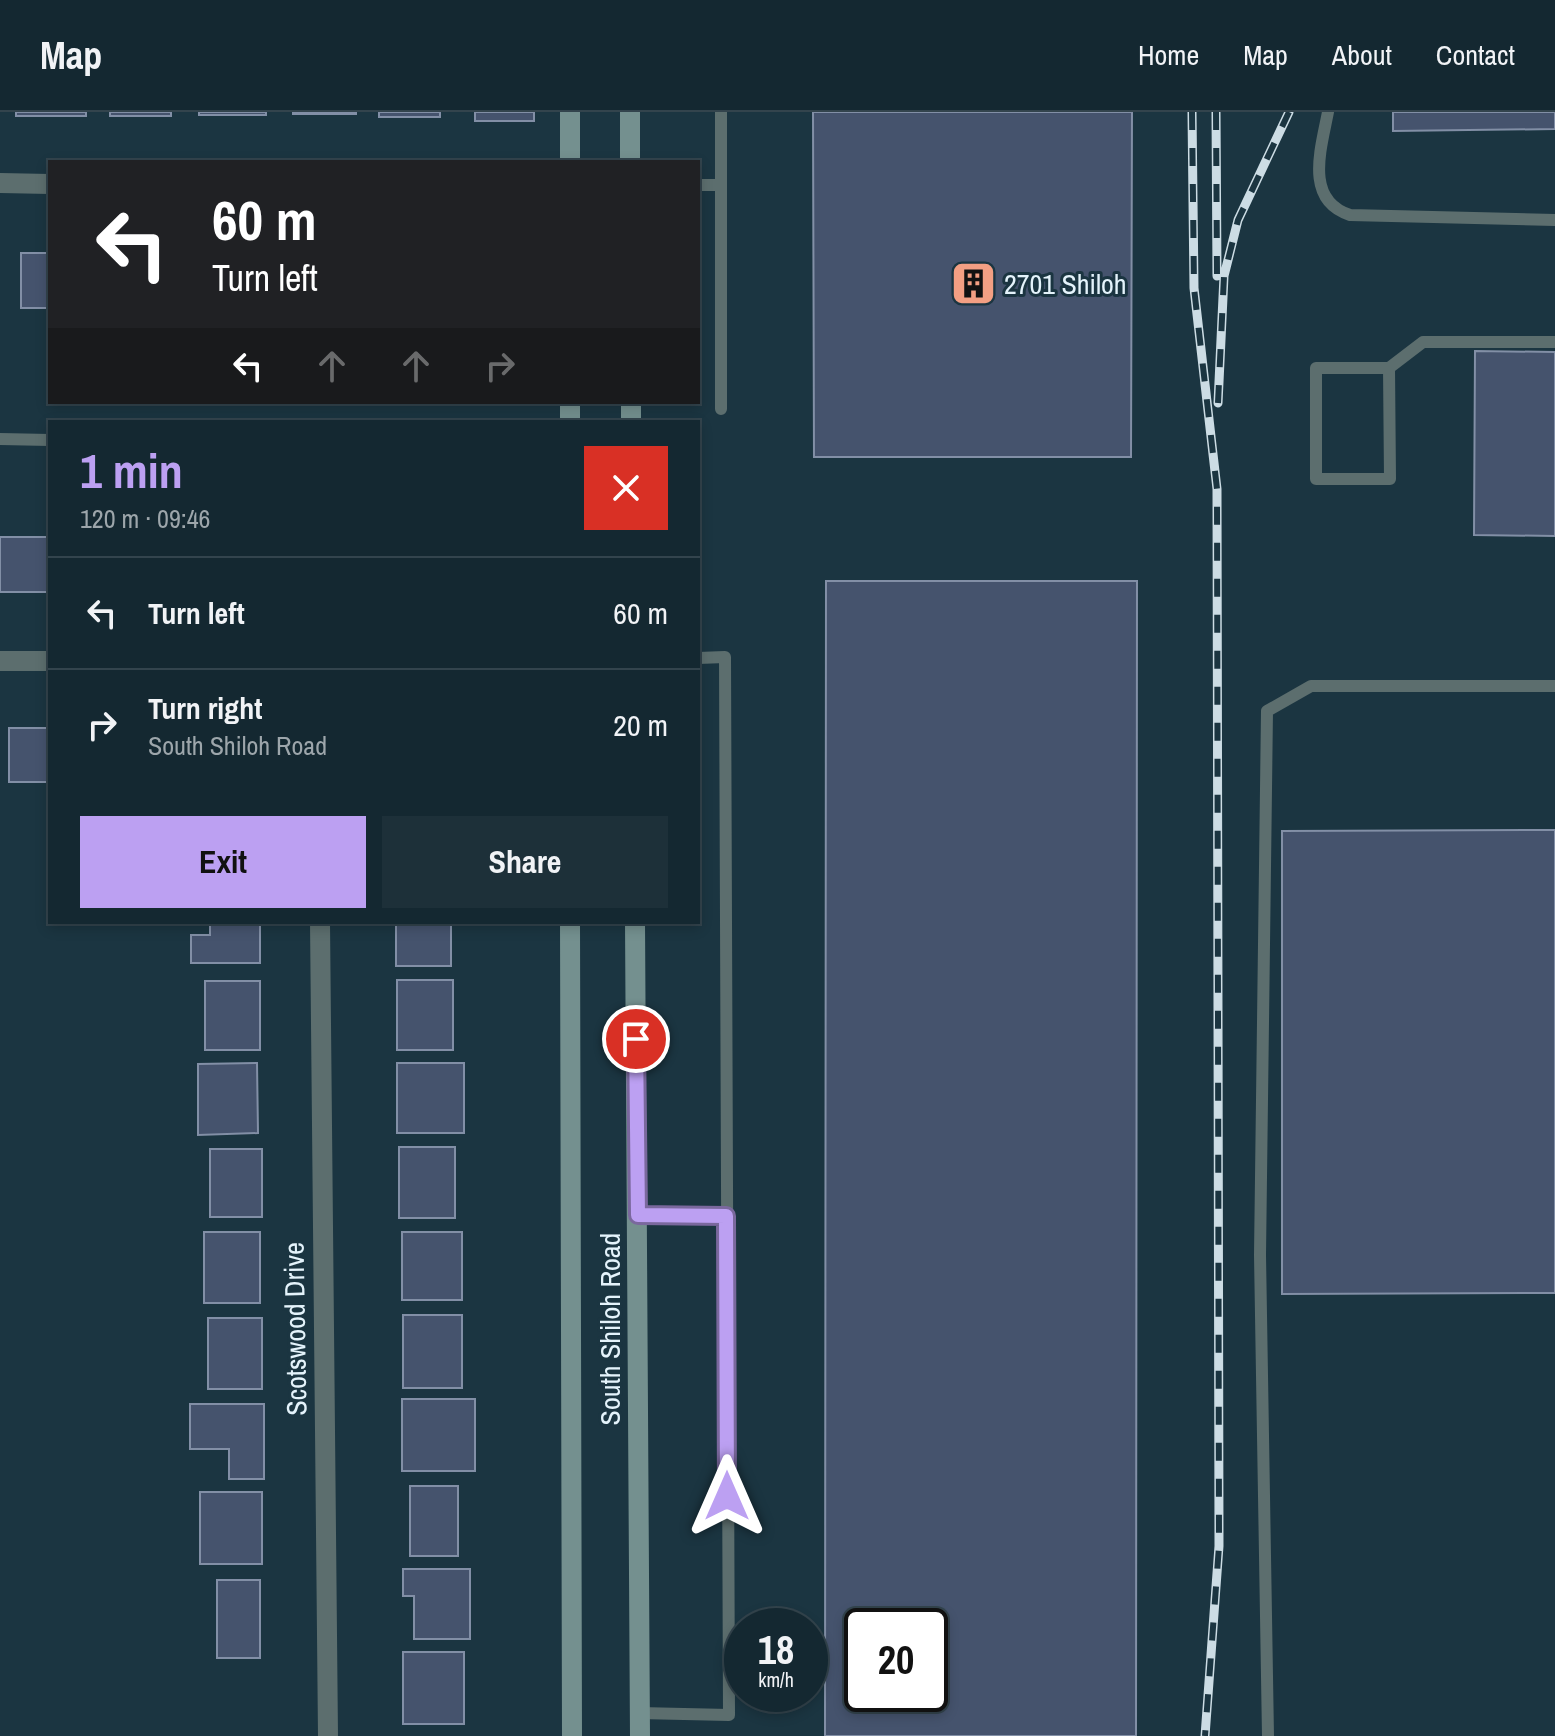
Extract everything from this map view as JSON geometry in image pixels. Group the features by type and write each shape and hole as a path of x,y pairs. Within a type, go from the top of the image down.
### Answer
{"main road":[{"path":"570,112 570,160"},
{"path":"630,112 630,160"},
{"name":"South Shiloh Road","path":"570,924 572,1736"},
{"name":"South Shiloh Road","path":"635,924 640,1736"}],"street":[{"path":"0,183 48,184"},
{"path":"0,661 48,661"},
{"name":"Scotswood Drive","path":"320,924 328,1736"}],"lane":[{"path":"721,112 721,409"},
{"path":"1328,112 1319,175 1322,194 1333,210 1350,215 1555,220"},
{"path":"700,185 721,185"},
{"path":"1389,368 1390,479 1316,479 1316,368 1389,368 1423,342 1555,342"},
{"path":"0,439 48,440"},
{"path":"639,1713 729,1715 725,657 700,658"},
{"path":"1268,1736 1260,1270 1267,711 1311,686 1555,686"},
{"path":"638,1215 726,1216"}],"building":[{"path":"16,112 86,112 86,116 16,116"},
{"path":"110,112 171,112 171,116 110,116"},
{"path":"199,112 266,112 266,115 199,115"},
{"path":"356,112 356,114 293,114"},
{"path":"379,112 440,112 440,117 379,117"},
{"path":"475,112 534,112 534,121 475,121"},
{"name":"2701 Shiloh","path":"813,112 1132,112 1131,457 814,457"},
{"path":"1393,112 1555,112 1555,129 1393,131"},
{"path":"21,253 48,253 48,308 21,308"},
{"path":"1475,351 1555,352 1555,536 1474,535"},
{"path":"0,537 48,537 48,592 0,592"},
{"path":"826,581 1137,581 1136,1736 825,1736 825,1712 828,1712 828,1608 825,1608"},
{"path":"9,728 48,728 48,782 9,782"},
{"path":"1555,830 1555,1293 1282,1294 1282,831"},
{"path":"210,924 260,924 260,963 191,963 191,935 210,935"},
{"path":"396,924 451,924 451,966 396,966"},
{"path":"397,980 453,980 453,1050 397,1050"},
{"path":"205,981 260,981 260,1050 205,1050"},
{"path":"257,1063 258,1133 198,1135 198,1064"},
{"path":"397,1063 464,1063 464,1133 397,1133"},
{"path":"399,1147 455,1147 455,1218 399,1218"},
{"path":"210,1149 262,1149 262,1217 210,1217"},
{"path":"204,1232 260,1232 260,1303 204,1303"},
{"path":"402,1232 462,1232 462,1300 402,1300"},
{"path":"403,1315 462,1315 462,1388 403,1388"},
{"path":"208,1318 262,1318 262,1389 208,1389"},
{"path":"402,1399 475,1399 475,1471 402,1471"},
{"path":"190,1404 264,1404 264,1479 229,1479 229,1449 190,1449"},
{"path":"410,1486 458,1486 458,1556 410,1556"},
{"path":"200,1492 262,1492 262,1564 200,1564"},
{"path":"403,1569 470,1569 470,1639 414,1639 414,1596 403,1596"},
{"path":"217,1580 260,1580 260,1658 217,1658"},
{"path":"403,1652 464,1652 464,1724 403,1724"}],"railway":[{"path":"1192,112 1194,288 1217,489 1219,1546 1205,1736"},
{"path":"1216,112 1217,276"},
{"path":"1218,403 1224,276 1238,220 1289,112"}],"place":[{"name":"2701 Shiloh","path":"973,284"}],"route":[{"path":"636,1039 638,1215 726,1216 727,1496"}]}
